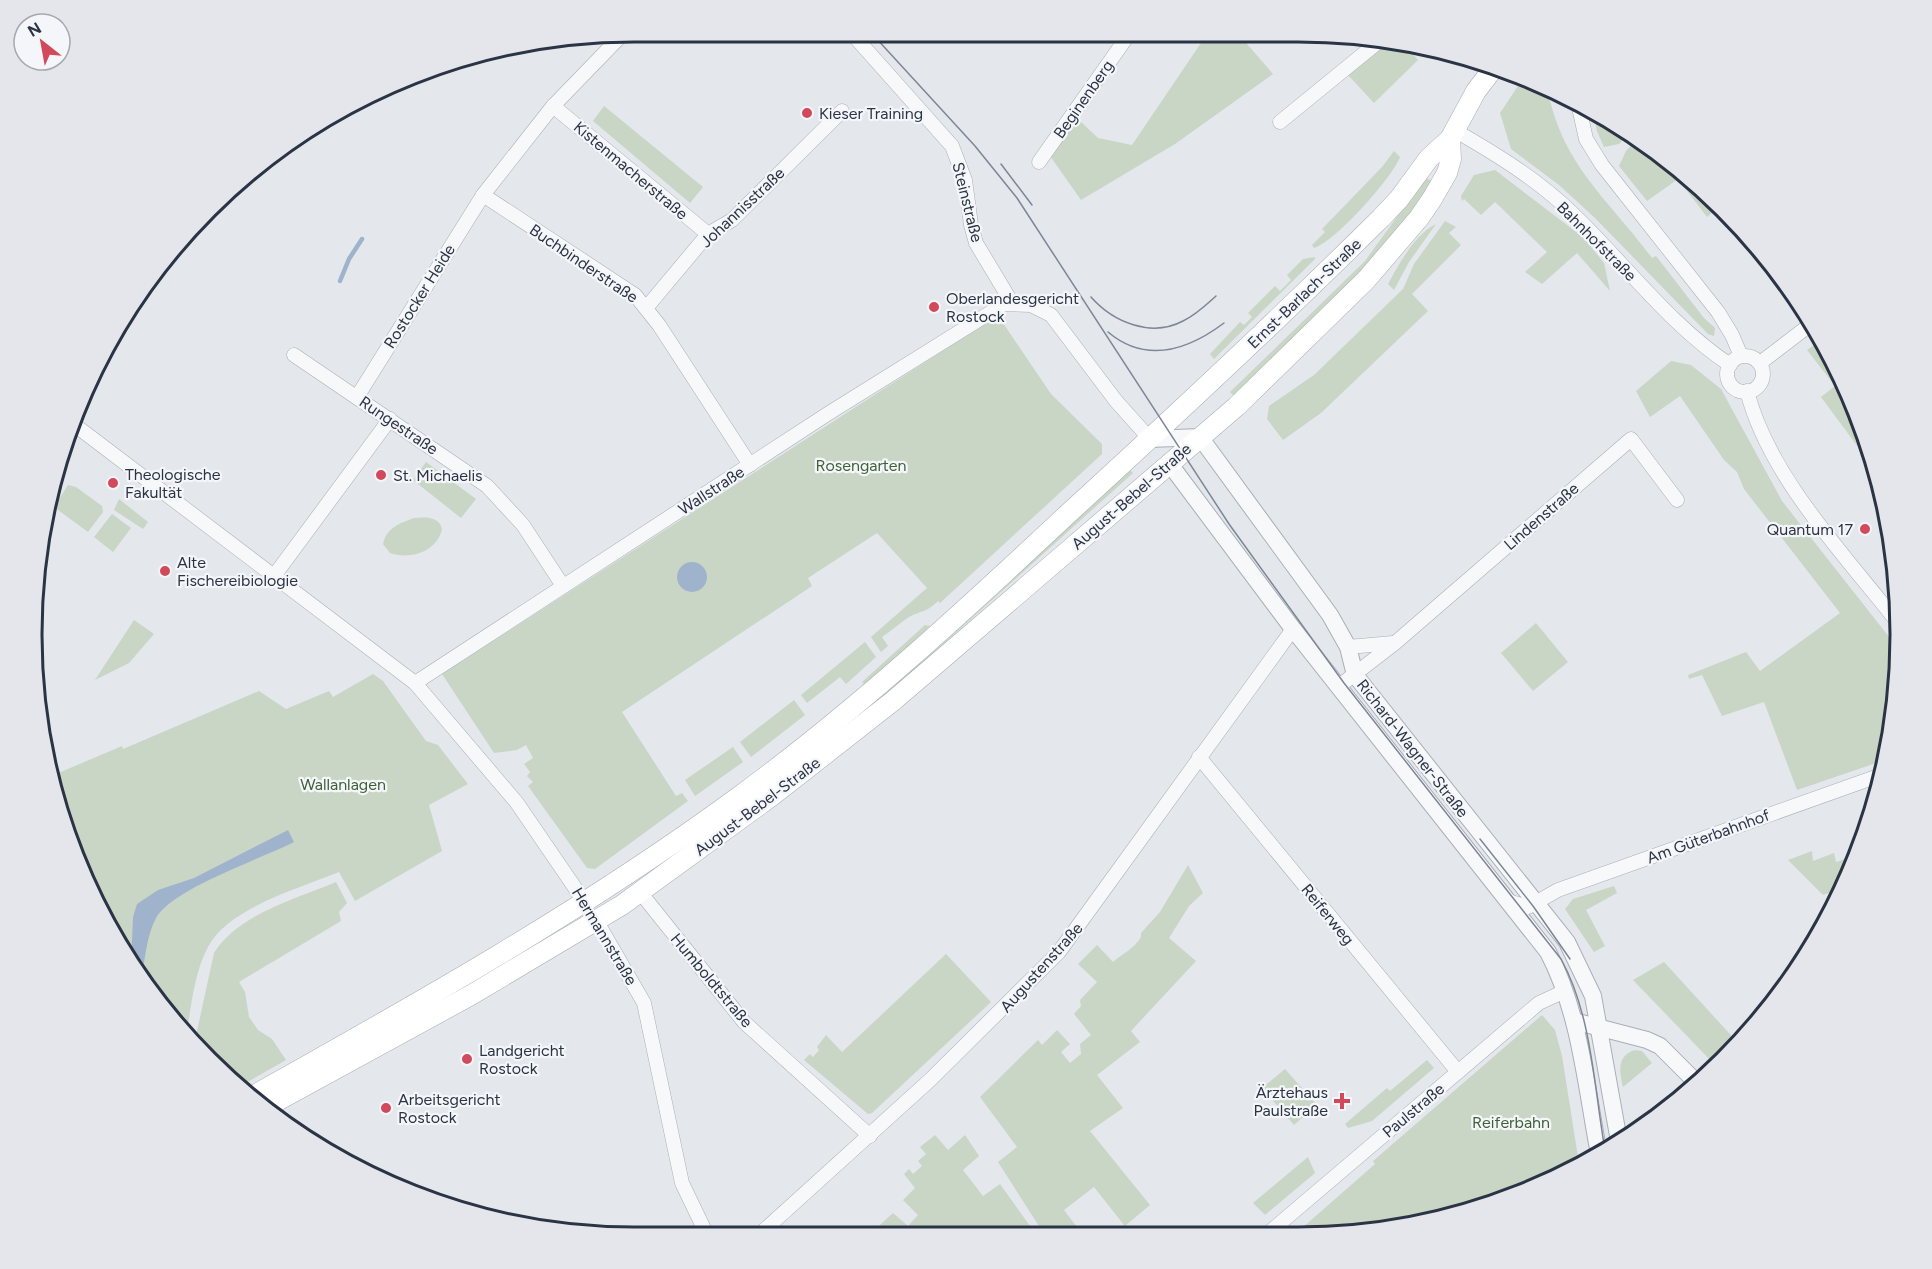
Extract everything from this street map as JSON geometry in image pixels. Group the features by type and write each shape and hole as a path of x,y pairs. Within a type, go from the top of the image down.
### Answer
{"main road":[{"name":"Ernst-Barlach-Straße","path":"1150,439 1340,259 1399,199 1429,158 1452,134 1490,74"},
{"name":"Ernst-Barlach-Straße","path":"1200,437 1237,406 1366,280 1419,218 1447,174 1451,159 1452,134"},
{"name":"August-Bebel-Straße","path":"272,1104 471,995 640,892 774,795 887,706 1200,437"},
{"name":"August-Bebel-Straße","path":"259,1093 424,1000 584,901 737,798 868,697 1150,439"},
{"name":"Richard-Wagner-Straße","path":"1150,439 1169,463"},
{"path":"1146,483 1154,461 1150,439"},
{"name":"Hermannstraße","path":"584,901 596,920"}],"street":[{"name":"Steinstraße","path":"859,42 952,146 965,180 974,238 1012,303"},
{"name":"Beginenberg","path":"1039,162 1123,42"},
{"name":"Rostocker Heide","path":"357,397 483,195 554,100 614,43"},
{"path":"1280,122 1372,47"},
{"name":"Kistenmacherstraße","path":"554,100 568,118 708,234"},
{"name":"Johannisstraße","path":"647,308 708,234 732,220 842,111"},
{"path":"1580,114 1586,139 1602,165 1718,312 1732,335 1735,361 1727,375 1732,386 1748,391 1755,388 1762,378 1760,363 1753,358 1735,361"},
{"name":"Bahnhofstraße","path":"1452,134 1513,166 1572,213 1696,341 1735,361"},
{"name":"Buchbinderstraße","path":"483,195 622,286 647,308 750,465"},
{"path":"1012,303 1031,304 1052,315 1116,401 1150,439 1200,437"},
{"name":"Wallstraße","path":"415,683 996,307 1012,303"},
{"path":"1760,363 1805,329"},
{"name":"Rungestraße","path":"294,355 496,494 523,525 563,586"},
{"path":"1748,391 1753,412 1796,493 1889,612"},
{"path":"274,576 390,419"},
{"name":"Hermannstraße","path":"80,429 415,683 518,803 584,901"},
{"name":"Richard-Wagner-Straße","path":"1200,437 1330,615 1348,647 1355,675 1568,942 1593,996 1601,1029 1618,1133"},
{"name":"Lindenstraße","path":"1338,687 1395,643 1631,439 1677,500"},
{"name":"Richard-Wagner-Straße","path":"1169,463 1293,629 1548,952 1565,991 1574,1021 1597,1146"},
{"name":"Augustenstraße","path":"768,1227 870,1136 1006,1007 1059,952 1293,629"},
{"path":"1348,647 1395,643"},
{"name":"Reiferweg","path":"1199,757 1458,1072"},
{"name":"Am Güterbahnhof","path":"1537,902 1558,890 1872,778"},
{"name":"Humboldtstraße","path":"640,892 744,1022 870,1136"},
{"path":"1510,902 1522,907 1537,902"},
{"name":"Hermannstraße","path":"596,920 644,1003 682,1182 703,1227"},
{"name":"Paulstraße","path":"1276,1227 1539,1003 1565,991"},
{"path":"1574,1021 1647,1040 1660,1046 1691,1077"}],"green space":[{"path":"1202,42 1245,42 1273,74 1175,144 1081,200 1050,156 1079,120 1098,138 1132,145"},
{"path":"1378,48 1412,53 1418,60 1374,103 1348,75"},
{"path":"1519,85 1550,98 1563,138 1588,179 1652,258 1656,256 1704,318 1715,328 1714,336 1708,334 1595,218 1559,185 1511,149 1500,113"},
{"path":"604,106 703,187 690,203 593,121"},
{"path":"1595,122 1623,140 1619,144 1604,147"},
{"path":"1631,145 1677,180 1647,201 1619,166"},
{"path":"1394,151 1400,157 1375,193 1335,234 1314,248 1312,245 1325,232 1322,229 1382,167"},
{"path":"1495,170 1584,238 1604,263 1610,291 1577,253 1542,284 1525,272 1547,252 1495,202 1481,215 1464,199 1462,201 1461,196 1474,175"},
{"path":"1425,178 1433,181 1391,242 1236,398 1230,392 1365,261"},
{"path":"1681,184 1712,213 1707,217"},
{"path":"1445,221 1456,227 1449,233 1461,245 1412,294 1428,311 1321,413 1283,440 1267,419 1269,406 1314,375 1403,289 1414,264"},
{"path":"1436,224 1409,262 1394,290 1388,284 1402,259 1414,242"},
{"path":"1315,257 1214,359 1210,354 1240,322 1244,325 1252,317 1248,313 1275,286 1280,291 1291,280 1287,275 1303,259"},
{"name":"Rosengarten","path":"995,317 1003,323 1051,394 1102,444 1102,454 940,603 938,601 909,617 882,637 888,646 881,652 871,637 927,588 877,533 808,578 812,586 622,712 676,796 682,793 688,801 595,869 587,868 528,786 533,782 527,776 530,772 524,764 533,758 526,745 517,750 494,753 442,674"},
{"path":"1815,345 1829,372 1845,408 1861,451 1821,397 1835,386 1807,350"},
{"path":"1671,361 1691,365 1721,389 1782,501 1890,638 1885,712 1876,763 1797,790 1764,702 1722,716 1702,675 1689,679 1688,675 1746,652 1760,671 1840,613 1744,489 1737,472 1724,460 1680,396 1650,417 1636,391"},
{"path":"426,462 476,499 461,518 413,480"},
{"path":"1127,467 1133,473 880,701 875,695"},
{"path":"68,485 76,487 102,506 103,512 88,532 56,508"},
{"path":"119,499 148,522 143,529 114,510"},
{"path":"112,514 131,528 113,552 94,537"},
{"path":"414,518 427,518 438,522 442,529 435,543 429,549 414,555 390,553 383,544 387,534 399,524"},
{"path":"134,620 154,634 129,663 95,680"},
{"path":"1536,623 1568,662 1533,691 1501,653"},
{"path":"925,625 930,626 866,686 862,682"},
{"path":"865,642 876,657 846,684 840,677 807,703 801,695"},
{"name":"Wallanlagen","path":"373,674 383,681 426,741 438,745 468,784 429,805 442,851 355,901 339,872 266,901 231,921 218,933 203,957 188,1024 142,964 103,897 73,825 58,773 122,746 123,749 259,691 286,709 329,691 333,697"},
{"path":"794,700 805,715 751,757 740,742"},
{"path":"733,747 743,762 695,796 685,780"},
{"path":"1812,851 1813,861 1834,853 1836,862 1846,859 1831,892 1823,895 1788,860"},
{"path":"1188,865 1203,893 1189,906 1169,938 1196,961 1131,1031 1140,1042 1097,1075 1123,1108 1090,1131 1150,1205 1122,1227 1124,1225 1094,1187 1064,1210 1077,1227 1058,1227 1056,1225 1040,1227 998,1162 1017,1147 980,1097 1038,1040 1042,1045 1057,1030 1070,1044 1061,1052 1070,1063 1081,1054 1080,1044 1091,1035 1074,1014 1081,1006 1080,1000 1097,982 1078,964 1097,945 1113,962 1132,948 1141,937 1141,933 1160,912"},
{"path":"336,882 347,903 339,912 341,921 239,982 245,992 249,1017 258,1030 272,1039 286,1060 247,1082 197,1033 214,953 224,939 238,928 269,909"},
{"path":"1614,886 1617,893 1586,910 1605,946 1594,952 1565,909 1573,899"},
{"path":"946,954 991,1002 872,1113 868,1114 804,1060 810,1054 813,1057 826,1035 842,1052"},
{"path":"1664,962 1732,1036 1709,1059 1633,980"},
{"name":"Reiferbahn","path":"1542,1015 1555,1030 1562,1056 1578,1157 1488,1196 1451,1207 1375,1222 1303,1227 1375,1164 1373,1161"},
{"path":"1634,1050 1642,1051 1652,1063 1623,1087 1620,1071 1622,1061 1628,1053"},
{"path":"1427,1060 1434,1068 1372,1121 1348,1128 1345,1124 1387,1088 1390,1091"},
{"path":"1285,1069 1317,1105 1294,1125 1262,1088"},
{"path":"935,1135 948,1150 965,1135 979,1156 963,1170 983,1196 1000,1184 1030,1226 878,1227 893,1213 908,1226 918,1215 903,1200 915,1188 904,1174 909,1169 913,1174 922,1166 918,1161 926,1154 920,1147"},
{"path":"1308,1157 1315,1173 1265,1215 1253,1203"}],"water":[{"path":"692,562 703,566 707,577 703,588 692,592 681,588 677,577 681,566"},
{"path":"288,830 294,842 198,885 165,907 156,918 150,932 143,966 132,948 133,917 137,904 158,890 194,878"}],"waterway":[{"path":"340,281 349,259 362,239"}],"tram line":[{"path":"880,42 975,146 1017,198 1229,524 1344,683 1561,959 1571,981 1586,1028 1604,1142"},
{"path":"1001,164 1032,205"},
{"path":"1091,297 1110,314 1121,320 1133,325 1158,328 1171,326 1188,319 1216,296"},
{"path":"1108,332 1122,342 1137,348 1167,350 1196,340 1224,323"},
{"path":"1480,839 1533,906 1570,959"}],"place":[{"name":"Kieser Training","path":"807,113"},
{"name":"Oberlandesgericht Rostock","path":"934,307"},
{"name":"St. Michaelis","path":"381,475"},
{"name":"Theologische Fakultät","path":"113,483"},
{"name":"Quantum 17","path":"1865,529"},
{"name":"Alte Fischereibiologie","path":"165,571"},
{"name":"Landgericht Rostock","path":"467,1059"},
{"name":"Ärztehaus Paulstraße","path":"1342,1101"},
{"name":"Arbeitsgericht Rostock","path":"386,1108"}]}
